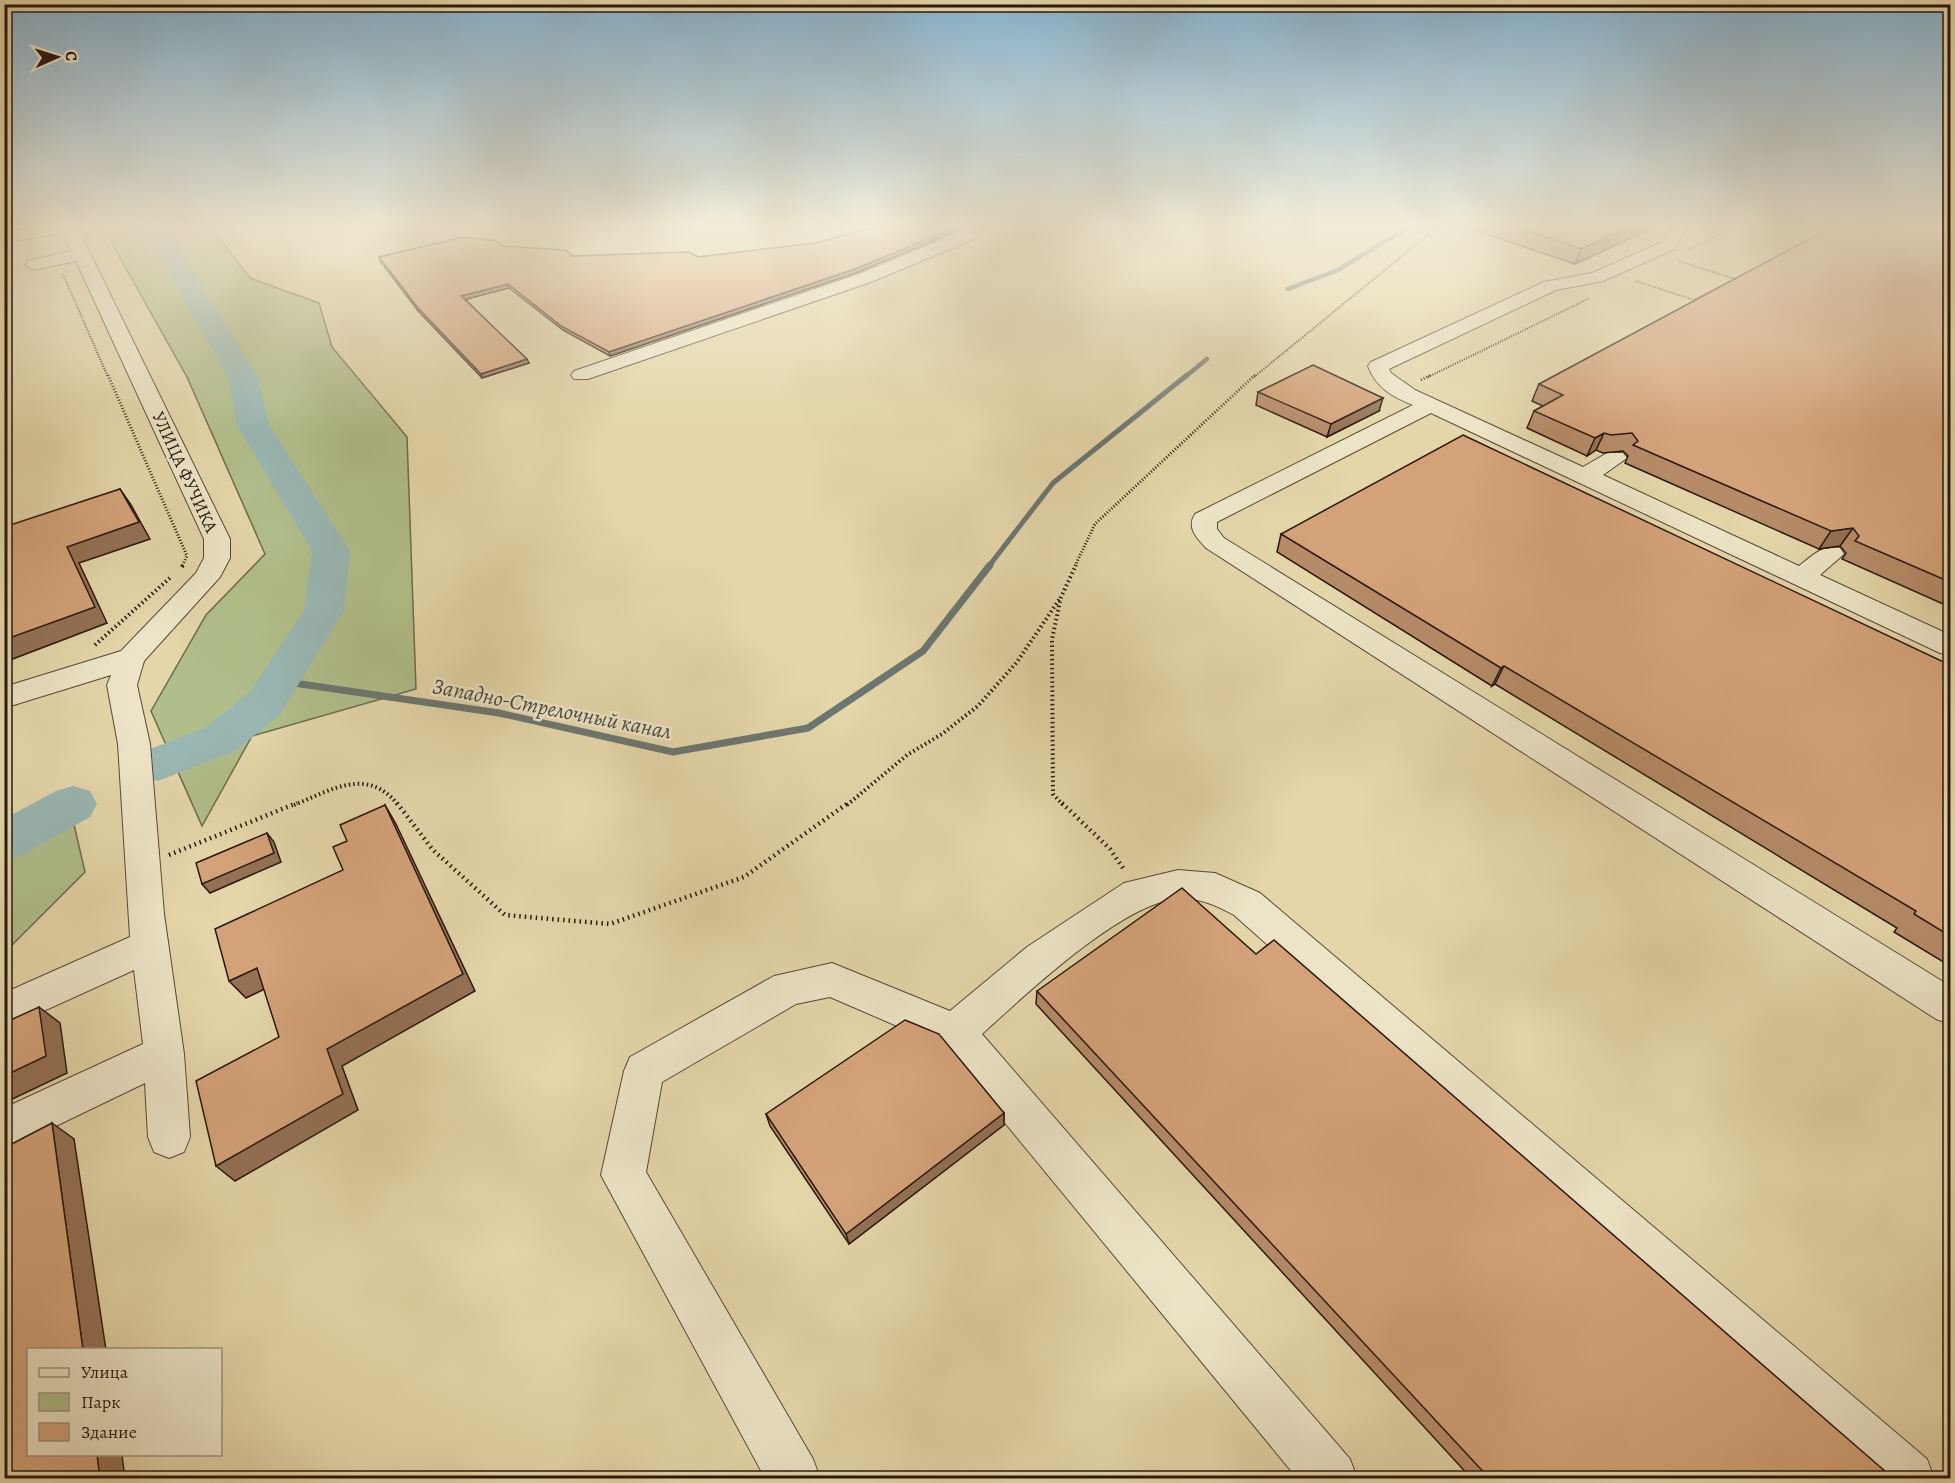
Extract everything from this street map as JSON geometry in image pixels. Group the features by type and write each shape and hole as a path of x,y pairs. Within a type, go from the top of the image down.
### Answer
{"street":[{"name":"УЛИЦА ФУЧИКА","path":"102,294 217,539 217,558 207,577 131,658 122,685 134,744 145,907 164,1054 169,1137"},
{"path":"581,375 818,294"},
{"path":"1533,294 1378,366 1380,376 1390,384 1423,394 1583,477 1950,646"},
{"path":"1423,394 1204,519 1204,530 1215,543 1225,550 1950,1007"},
{"path":"1583,477 1615,458"},
{"path":"1801,577 1831,554"},
{"path":"4,698 131,658"},
{"path":"954,1032 1040,958 1137,892 1178,884 1215,888 1247,904 1908,1479"},
{"path":"4,1012 149,946"},
{"path":"794,1479 623,1175 644,1071 788,988 832,980 954,1032 1331,1479"},
{"path":"4,1130 164,1054"}],"path":[{"path":"72,294 186,556 183,566 89,650"},
{"path":"144,866 346,784 369,784 387,791 433,850 505,915 610,924 744,877 843,808 907,755 942,734 978,706 1017,662 1061,597 1095,524 1273,359 1354,294"},
{"path":"1423,394 1597,294"},
{"path":"1676,294 1694,300 1706,294"},
{"path":"1061,597 1053,639 1053,794 1068,811 1115,851 1137,892"}],"green space":[{"path":"140,294 295,294 319,303 332,347 407,437 416,689 252,736 202,826 151,711 206,615 265,554 187,377"},
{"path":"72,816 85,872 5,952 5,850"}],"building":[{"path":"407,294 468,294 461,296 527,359 481,374"},
{"path":"521,294 780,294 609,352 561,326"},
{"path":"1706,294 1950,294 1950,582 1855,541 1859,536 1853,528 1831,531 1633,445 1638,441 1632,433 1611,435 1604,433 1595,438 1534,411 1563,395 1539,384"},
{"path":"1313,365 1383,398 1331,424 1258,392"},
{"path":"1463,435 1950,665 1950,936 1914,914 1916,911 1504,666 1501,668 1281,534"},
{"path":"120,489 139,522 67,547 95,607 4,640 4,527"},
{"path":"385,805 463,974 327,1049 343,1094 216,1166 196,1081 279,1037 257,968 229,981 215,929 343,870 333,847 347,841 340,825"},
{"path":"267,833 274,853 202,884 196,863"},
{"path":"1182,888 1256,954 1274,940 1894,1479 1490,1479 1037,991"},
{"path":"39,1007 46,1056 4,1076 4,1023"},
{"path":"905,1020 939,1034 1004,1113 846,1234 766,1114"},
{"path":"52,1123 83,1348 27,1348 27,1456 97,1456 100,1479 4,1479 4,1148"}],"waterway":[{"path":"158,764 221,739 265,703 324,611 331,551 253,425 243,377 193,294"},
{"name":"Западно-Стрелочный канал","path":"1185,377 1207,359"},
{"name":"Западно-Стрелочный канал","path":"989,566 1053,483 1187,375"},
{"name":"Западно-Стрелочный канал","path":"280,681 499,713 673,752 808,728 923,651 990,565"},
{"path":"4,842 73,804"}]}
